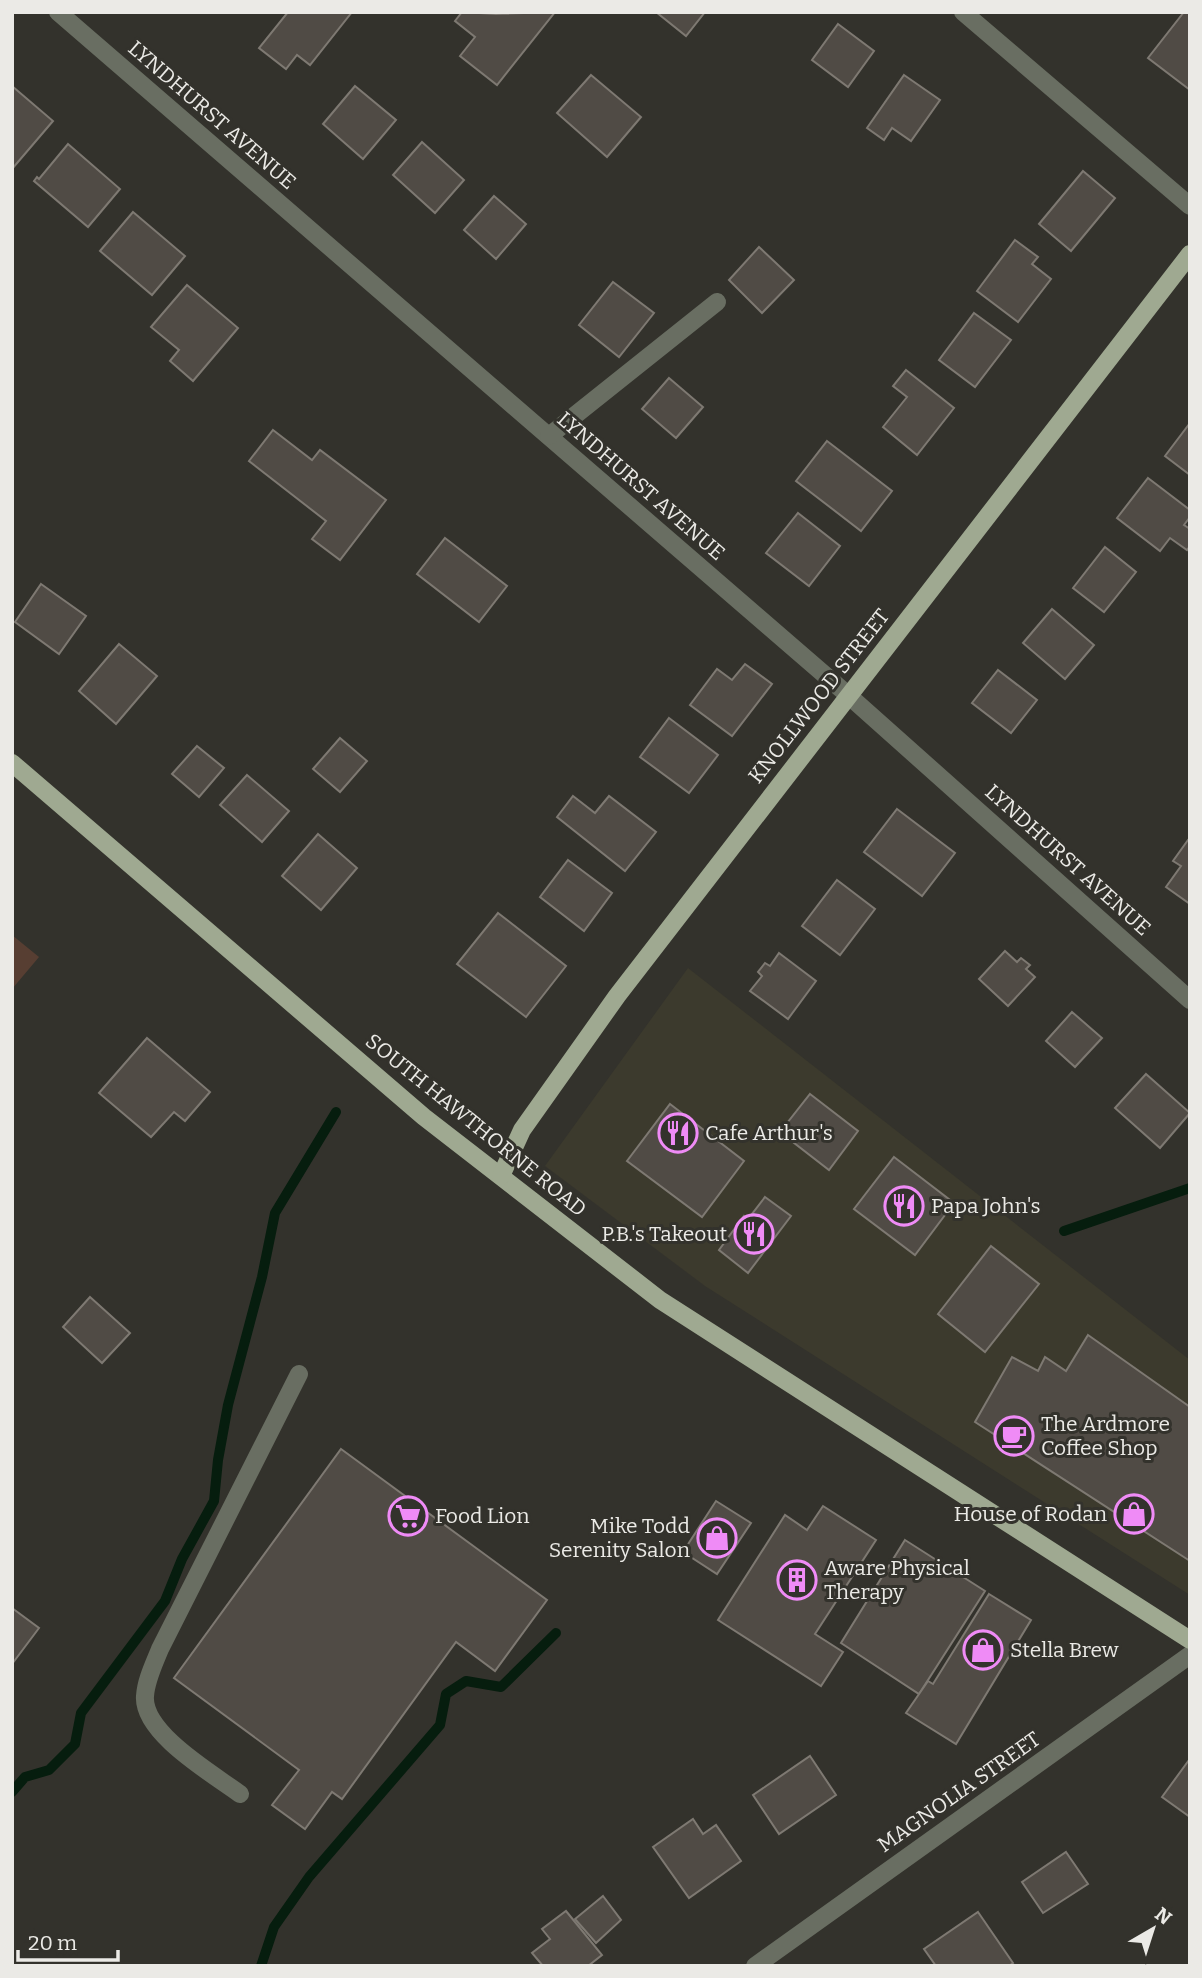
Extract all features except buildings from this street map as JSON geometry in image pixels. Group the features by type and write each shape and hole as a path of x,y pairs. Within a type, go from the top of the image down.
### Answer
{"main road":[{"name":"KNOLLWOOD STREET","path":"501,1176 522,1130 617,996 1190,254"},
{"name":"SOUTH HAWTHORNE ROAD","path":"12,763 424,1117 660,1300 1190,1640"}],"street":[{"name":"LYNDHURST AVENUE","path":"58,12 848,695 1190,1000"},
{"path":"963,12 1190,206"},
{"path":"549,436 717,302"},
{"path":"240,1794 168,1741 146,1712 145,1696 160,1649 299,1374"},
{"name":"MAGNOLIA STREET","path":"755,1966 1190,1655"}],"shaded area":[{"path":"12,935 39,957 12,989"},
{"path":"688,968 1190,1360 1190,1595 705,1286 545,1166"}],"waterway":[{"path":"12,1792 25,1777 49,1770 75,1744 81,1713 165,1601 182,1559 214,1501 228,1405 262,1277 275,1213 336,1112"},
{"path":"1064,1231 1190,1188"},
{"path":"261,1966 274,1927 309,1877 440,1725 446,1694 466,1681 501,1687 556,1633"}],"place":[{"name":"Cafe Arthur's","path":"678,1133"},
{"name":"Papa John's","path":"904,1206"},
{"name":"P.B.'s Takeout","path":"754,1234"},
{"name":"The Ardmore Coffee Shop","path":"1014,1436"},
{"name":"House of Rodan","path":"1134,1514"},
{"name":"Food Lion","path":"408,1516"},
{"name":"Mike Todd Serenity Salon","path":"717,1538"},
{"name":"Aware Physical Therapy","path":"797,1580"},
{"name":"Stella Brew","path":"983,1650"}]}
